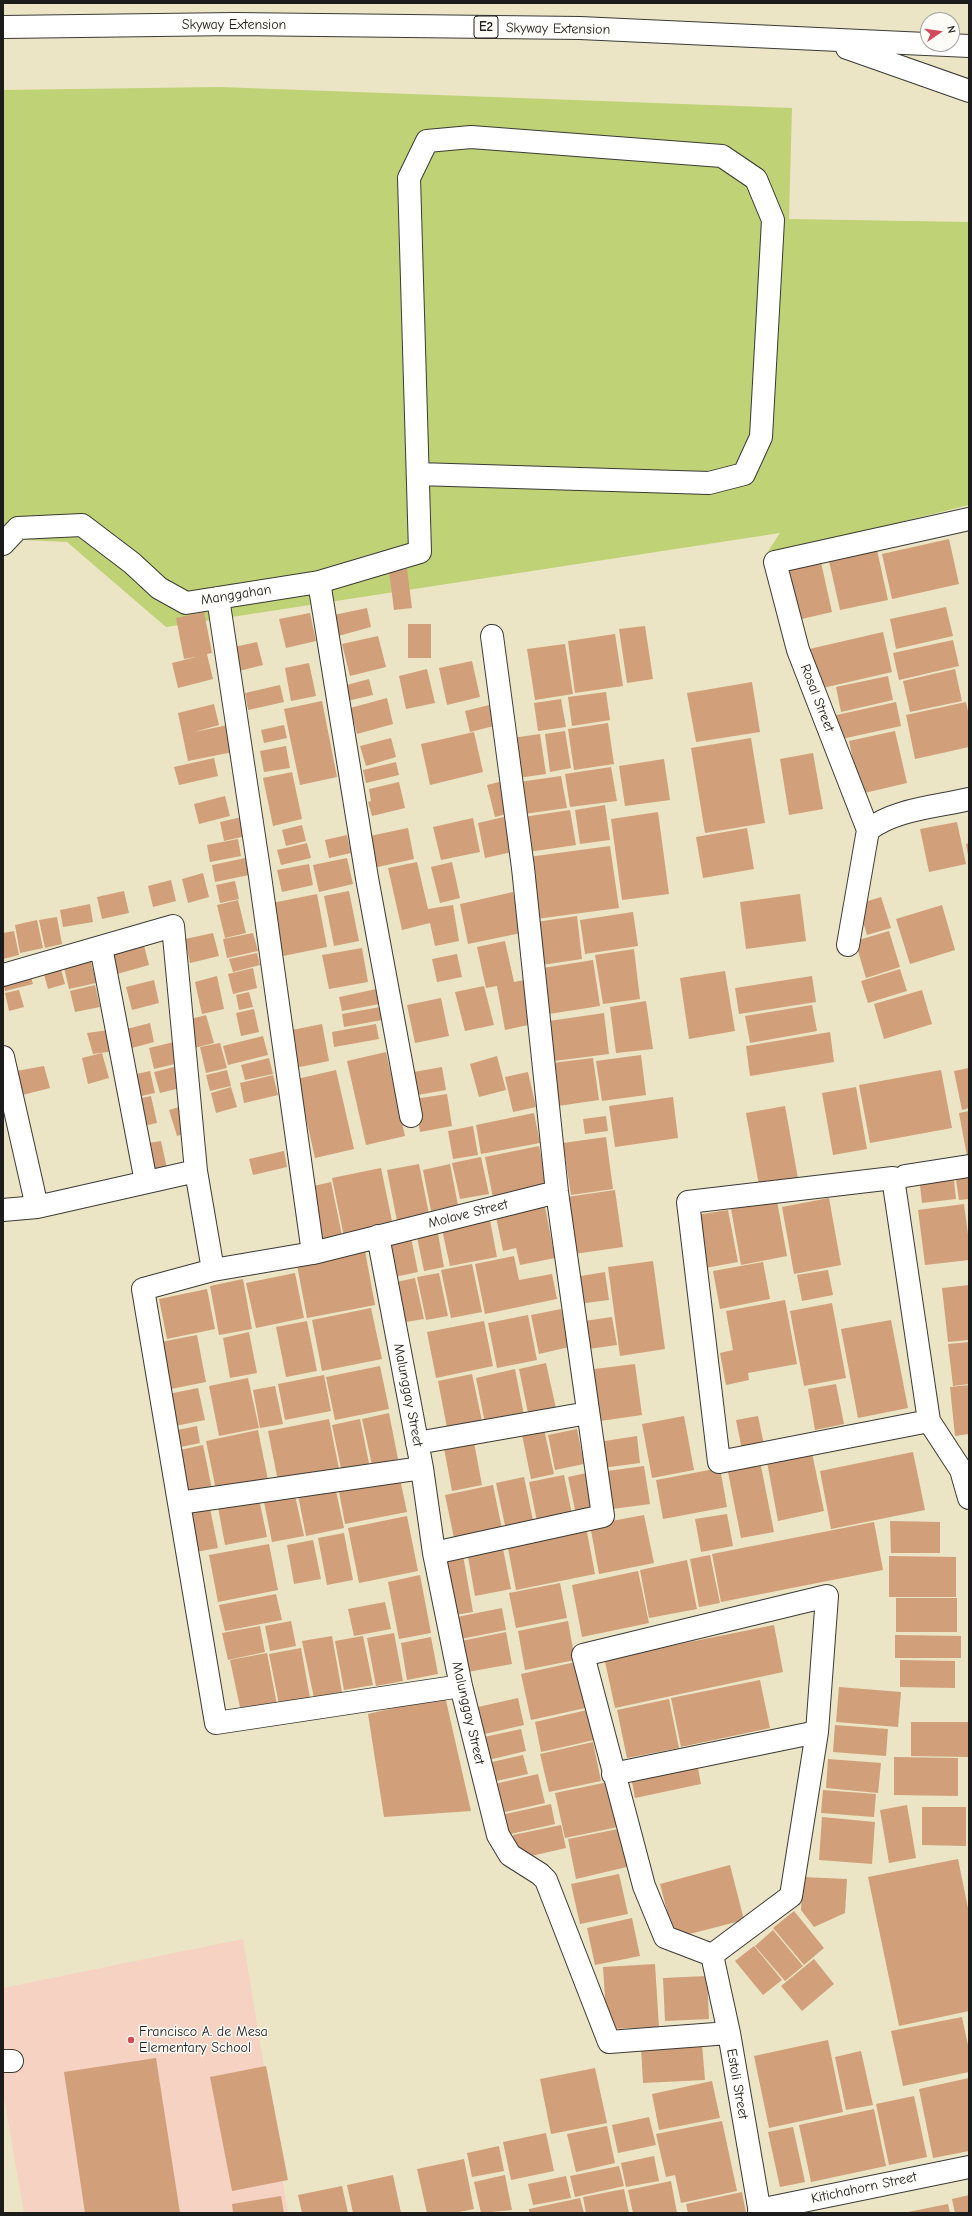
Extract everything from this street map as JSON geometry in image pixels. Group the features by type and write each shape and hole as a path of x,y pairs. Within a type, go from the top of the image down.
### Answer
{"main road":[{"name":"Skyway Extension","path":"3,27 235,24 580,28 827,41 969,46"},
{"path":"827,41 969,91"},
{"path":"471,137 722,156 756,179 773,220 761,437 744,474 709,483 418,474 410,178 427,141 471,137"},
{"name":"Manggahan","path":"3,544 18,528 82,525 132,563 159,588 186,603 319,582 420,552 418,474"},
{"name":"Rosal Street","path":"868,830 798,650 775,562 969,519"},
{"path":"319,582 367,878 411,1116"},
{"path":"218,598 256,846 314,1253"},
{"path":"434,1553 603,1516 557,1192 523,868 492,636"},
{"path":"848,945 868,830 881,820 897,815 969,799"},
{"path":"3,975 173,926 196,1171 213,1270"},
{"path":"101,947 146,1182"},
{"path":"3,1057 37,1207"},
{"path":"905,1176 969,1166"},
{"path":"3,1210 37,1207 196,1171"},
{"path":"929,1421 719,1462 688,1202 893,1178 929,1421 961,1470 969,1498"},
{"name":"Molave Street","path":"178,1502 143,1289 213,1270 314,1253 557,1192"},
{"name":"Malunggay Street","path":"378,1236 422,1468 434,1553 461,1686 498,1835 510,1855 540,1874 546,1880 609,2042 729,2033"},
{"path":"417,1443 588,1413"},
{"path":"422,1468 178,1502 216,1723 461,1686"},
{"path":"828,1596 817,1732 791,1896 712,1955 665,1937 644,1886 613,1774 583,1655 828,1596"},
{"path":"613,1774 817,1732"},
{"name":"Estoli Street","path":"712,1955 729,2033 759,2212"},
{"name":"Kitichahorn Street","path":"759,2212 969,2167"}],"shaded area":[{"name":"Francisco A. de Mesa Elementary School","path":"243,1939 288,2213 24,2213 3,2092 3,1988"}],"green space":[{"path":"220,87 792,108 789,219 969,222 969,505 765,556 780,533 166,627 67,542 3,539 3,90"}],"building":[{"path":"949,539 959,584 892,599 882,554"},
{"path":"877,550 888,600 840,610 829,561"},
{"path":"820,558 832,612 793,621 781,566"},
{"path":"407,569 412,608 394,610 389,571"},
{"path":"946,607 953,636 896,649 890,619"},
{"path":"367,608 371,627 338,636 334,615"},
{"path":"204,612 212,653 207,654 213,679 178,688 172,663 196,657 184,659 176,618"},
{"path":"310,613 316,641 286,648 279,619"},
{"path":"408,624 431,624 431,658 408,658"},
{"path":"645,626 653,679 627,683 619,629"},
{"path":"883,632 892,672 814,690 805,650"},
{"path":"615,634 623,686 575,693 568,641"},
{"path":"378,636 386,667 350,676 342,644"},
{"path":"953,640 959,666 899,680 893,653"},
{"path":"257,642 263,665 239,671 234,647"},
{"path":"565,644 573,694 535,700 527,649"},
{"path":"472,661 480,697 447,705 439,668"},
{"path":"309,663 316,696 291,701 285,668"},
{"path":"427,669 435,703 406,709 399,676"},
{"path":"955,669 962,701 910,712 903,681"},
{"path":"888,676 893,700 841,712 836,687"},
{"path":"369,679 373,695 347,701 343,686"},
{"path":"752,682 760,732 696,742 687,693"},
{"path":"280,685 284,702 248,710 245,693"},
{"path":"606,692 610,720 572,726 568,697"},
{"path":"387,698 393,724 357,734 350,708"},
{"path":"561,699 566,727 538,731 534,703"},
{"path":"322,701 337,777 300,785 284,709"},
{"path":"896,702 901,726 837,740 832,716"},
{"path":"966,702 969,716 969,747 915,759 906,715"},
{"path":"214,704 219,725 194,732 228,725 233,752 188,761 178,713"},
{"path":"489,705 494,726 470,732 465,711"},
{"path":"608,723 614,764 574,770 568,729"},
{"path":"284,725 287,738 264,743 261,730"},
{"path":"565,731 571,768 550,772 545,734"},
{"path":"895,731 907,783 860,794 849,741"},
{"path":"474,732 483,772 430,785 421,744"},
{"path":"540,734 546,774 518,778 512,738"},
{"path":"391,738 396,757 366,766 360,746"},
{"path":"751,738 765,823 705,833 691,748"},
{"path":"286,746 290,768 264,772 260,751"},
{"path":"813,753 823,809 789,815 780,759"},
{"path":"214,758 218,776 179,785 174,767"},
{"path":"664,759 670,800 625,806 619,766"},
{"path":"396,762 399,775 366,783 363,770"},
{"path":"611,767 617,801 570,807 565,774"},
{"path":"292,772 302,819 273,826 263,778"},
{"path":"561,776 567,808 524,814 519,782"},
{"path":"503,781 510,813 495,817 487,785"},
{"path":"399,782 405,808 372,816 368,802 371,801 369,789"},
{"path":"225,796 230,816 199,824 194,804"},
{"path":"605,805 610,840 580,844 575,810"},
{"path":"570,810 576,845 528,852 523,817"},
{"path":"658,812 669,894 622,900 611,819"},
{"path":"242,817 246,836 224,841 220,822"},
{"path":"504,817 512,852 485,858 478,823"},
{"path":"473,818 480,852 441,860 433,827"},
{"path":"957,822 966,864 929,872 920,829"},
{"path":"302,825 306,841 286,846 282,830"},
{"path":"408,828 414,859 373,868 365,837"},
{"path":"747,828 754,869 703,878 696,837"},
{"path":"347,835 351,853 329,858 325,840"},
{"path":"238,839 241,856 210,862 207,845"},
{"path":"307,843 311,858 281,865 277,850"},
{"path":"969,843 969,855 968,855 966,844"},
{"path":"610,846 619,908 536,919 528,857"},
{"path":"250,857 254,874 215,882 212,865"},
{"path":"347,858 353,884 319,892 313,865"},
{"path":"417,862 428,909 453,905 459,941 435,946 430,923 402,930 388,868"},
{"path":"452,862 460,898 440,903 431,867"},
{"path":"309,864 313,885 282,892 277,870"},
{"path":"203,873 209,897 188,903 182,879"},
{"path":"171,880 176,901 153,907 148,886"},
{"path":"235,881 239,899 220,903 216,885"},
{"path":"124,891 129,913 102,919 97,897"},
{"path":"349,891 359,941 334,946 324,896"},
{"path":"513,892 521,933 468,944 460,904"},
{"path":"317,894 327,947 283,956 272,903"},
{"path":"800,894 806,941 746,949 740,902"},
{"path":"881,897 891,928 867,935 858,904"},
{"path":"238,900 246,933 225,938 217,905"},
{"path":"90,904 93,922 63,927 60,910"},
{"path":"942,905 955,950 910,964 896,919"},
{"path":"633,912 638,946 585,954 580,920"},
{"path":"577,916 582,959 542,965 536,922"},
{"path":"57,917 62,944 45,948 39,920"},
{"path":"37,920 43,948 20,953 15,925"},
{"path":"14,931 19,955 3,959 3,933"},
{"path":"889,931 900,967 866,978 855,941"},
{"path":"213,933 219,956 190,963 185,939"},
{"path":"253,933 258,951 227,958 223,939"},
{"path":"142,938 149,965 110,976 102,948"},
{"path":"505,941 514,982 524,980 533,1024 505,1030 497,986 486,988 477,947"},
{"path":"362,948 368,982 329,989 322,955"},
{"path":"634,949 640,999 603,1004 595,955"},
{"path":"89,953 96,983 69,989 62,959"},
{"path":"257,953 260,965 233,972 229,959"},
{"path":"457,954 462,977 437,982 432,959"},
{"path":"593,960 600,1006 549,1014 543,968"},
{"path":"59,962 65,984 48,989 42,967"},
{"path":"253,968 257,988 233,994 228,974"},
{"path":"900,969 907,991 868,1003 861,981"},
{"path":"29,971 33,984 5,991 3,982"},
{"path":"725,971 735,1031 689,1039 680,978"},
{"path":"217,976 224,1009 202,1014 195,982"},
{"path":"812,976 816,1002 739,1014 735,988"},
{"path":"154,980 159,1003 132,1010 126,987"},
{"path":"95,985 100,1007 75,1012 70,991"},
{"path":"484,986 494,1025 465,1031 455,992"},
{"path":"381,988 385,1003 342,1011 339,997"},
{"path":"19,990 24,1007 9,1011 5,993"},
{"path":"922,990 932,1024 884,1039 874,1004"},
{"path":"249,992 253,1007 239,1010 236,995"},
{"path":"441,998 449,1036 415,1043 407,1005"},
{"path":"646,1001 653,1049 616,1053 610,1007"},
{"path":"812,1005 817,1031 750,1043 745,1016"},
{"path":"380,1007 382,1020 344,1027 342,1014"},
{"path":"254,1009 259,1032 241,1036 236,1013"},
{"path":"604,1013 609,1054 554,1061 549,1021"},
{"path":"206,1015 214,1043 194,1048 187,1020"},
{"path":"150,1023 154,1042 132,1048 127,1029"},
{"path":"322,1024 329,1061 295,1068 287,1031"},
{"path":"376,1024 379,1039 334,1047 332,1032"},
{"path":"109,1030 114,1051 93,1054 87,1033"},
{"path":"830,1032 834,1062 750,1076 746,1046"},
{"path":"263,1036 268,1055 228,1065 223,1046"},
{"path":"174,1042 179,1063 154,1069 149,1048"},
{"path":"220,1043 227,1068 206,1073 200,1047"},
{"path":"386,1052 405,1136 366,1145 347,1061"},
{"path":"102,1053 109,1078 88,1084 82,1058"},
{"path":"641,1055 646,1095 602,1101 596,1061"},
{"path":"497,1056 506,1090 479,1097 470,1064"},
{"path":"269,1058 273,1074 245,1080 241,1065"},
{"path":"593,1058 599,1100 558,1106 552,1063"},
{"path":"44,1066 50,1088 19,1096 11,1072"},
{"path":"178,1066 184,1087 160,1093 154,1072"},
{"path":"442,1067 446,1090 412,1096 408,1073"},
{"path":"969,1068 969,1108 962,1110 954,1071"},
{"path":"227,1070 231,1086 210,1091 206,1075"},
{"path":"336,1070 354,1149 315,1158 297,1079"},
{"path":"941,1070 952,1128 870,1143 859,1085"},
{"path":"150,1071 155,1093 137,1097 132,1075"},
{"path":"528,1072 536,1107 513,1112 505,1077"},
{"path":"273,1075 278,1095 244,1103 240,1083"},
{"path":"231,1087 237,1107 216,1113 211,1093"},
{"path":"856,1087 867,1149 833,1155 822,1093"},
{"path":"447,1094 452,1126 420,1132 414,1099"},
{"path":"151,1096 157,1123 139,1127 133,1100"},
{"path":"673,1097 678,1138 615,1147 609,1106"},
{"path":"182,1106 190,1132 177,1136 169,1110"},
{"path":"785,1106 799,1184 760,1191 746,1113"},
{"path":"969,1111 969,1155 967,1156 959,1113"},
{"path":"534,1113 540,1143 481,1154 476,1125"},
{"path":"606,1116 608,1131 585,1134 583,1119"},
{"path":"473,1126 478,1155 453,1159 448,1131"},
{"path":"606,1137 613,1189 571,1195 563,1143"},
{"path":"161,1141 168,1173 149,1176 143,1144"},
{"path":"539,1146 547,1187 493,1198 485,1157"},
{"path":"284,1151 287,1167 253,1175 249,1159"},
{"path":"481,1157 489,1194 460,1199 452,1163"},
{"path":"419,1164 429,1214 397,1221 387,1170"},
{"path":"450,1164 458,1205 431,1211 423,1170"},
{"path":"381,1168 393,1226 344,1237 332,1178"},
{"path":"969,1171 969,1199 959,1200 955,1173"},
{"path":"953,1172 956,1199 922,1203 919,1177"},
{"path":"331,1182 343,1240 320,1244 309,1187"},
{"path":"615,1190 623,1247 567,1255 560,1198"},
{"path":"829,1198 841,1265 794,1274 782,1207"},
{"path":"777,1201 787,1256 741,1265 731,1209"},
{"path":"544,1202 555,1258 520,1265 516,1248 503,1251 495,1212"},
{"path":"964,1204 969,1242 969,1260 925,1265 918,1210"},
{"path":"728,1210 738,1262 700,1269 690,1216"},
{"path":"489,1215 497,1257 450,1266 441,1225"},
{"path":"437,1228 444,1267 424,1271 416,1232"},
{"path":"410,1233 418,1272 390,1278 382,1238"},
{"path":"365,1251 375,1305 307,1318 297,1265"},
{"path":"514,1256 519,1280 552,1274 557,1299 485,1314 475,1264"},
{"path":"653,1261 665,1349 620,1356 608,1267"},
{"path":"763,1262 770,1299 720,1309 713,1271"},
{"path":"472,1264 482,1312 451,1318 441,1270"},
{"path":"828,1270 833,1295 802,1301 797,1275"},
{"path":"605,1272 609,1300 578,1304 575,1277"},
{"path":"295,1273 304,1318 256,1328 246,1283"},
{"path":"439,1273 448,1316 426,1320 417,1277"},
{"path":"415,1278 424,1319 400,1323 392,1283"},
{"path":"243,1279 252,1329 219,1335 210,1286"},
{"path":"969,1285 969,1340 948,1342 942,1288"},
{"path":"207,1289 215,1329 167,1339 159,1299"},
{"path":"785,1300 797,1364 748,1373 749,1380 726,1385 720,1353 733,1350 726,1311"},
{"path":"832,1303 846,1378 804,1386 790,1311"},
{"path":"371,1308 382,1359 322,1371 312,1320"},
{"path":"561,1309 569,1347 539,1354 531,1315"},
{"path":"528,1315 537,1360 497,1368 488,1323"},
{"path":"612,1317 617,1345 581,1350 577,1322"},
{"path":"891,1320 908,1408 858,1418 841,1329"},
{"path":"307,1321 317,1371 286,1377 276,1327"},
{"path":"484,1321 493,1366 436,1378 427,1332"},
{"path":"249,1332 257,1373 230,1378 223,1338"},
{"path":"197,1335 206,1382 171,1389 161,1342"},
{"path":"969,1342 969,1384 953,1386 948,1344"},
{"path":"546,1363 557,1413 529,1418 519,1369"},
{"path":"635,1364 642,1415 593,1422 586,1370"},
{"path":"380,1366 389,1409 335,1420 326,1377"},
{"path":"515,1369 525,1420 486,1428 476,1378"},
{"path":"472,1374 482,1421 447,1428 438,1381"},
{"path":"324,1375 331,1411 285,1420 278,1384"},
{"path":"248,1378 259,1428 219,1436 209,1386"},
{"path":"836,1384 844,1424 815,1430 808,1389"},
{"path":"969,1385 969,1434 955,1436 950,1387"},
{"path":"275,1386 283,1424 260,1428 253,1390"},
{"path":"198,1388 205,1420 175,1426 168,1394"},
{"path":"389,1413 398,1459 372,1465 362,1419"},
{"path":"684,1416 694,1470 652,1478 642,1424"},
{"path":"758,1416 764,1445 742,1450 736,1420"},
{"path":"329,1419 340,1474 279,1486 268,1431"},
{"path":"360,1419 370,1468 342,1473 332,1425"},
{"path":"543,1425 554,1474 531,1479 521,1430"},
{"path":"197,1426 200,1443 176,1448 173,1431"},
{"path":"577,1429 584,1464 555,1470 548,1435"},
{"path":"258,1430 268,1480 216,1490 206,1441"},
{"path":"637,1436 640,1463 602,1468 598,1442"},
{"path":"473,1437 482,1485 452,1491 443,1443"},
{"path":"203,1445 213,1494 184,1499 175,1451"},
{"path":"913,1452 925,1510 831,1529 820,1471"},
{"path":"812,1453 824,1511 778,1521 767,1462"},
{"path":"760,1461 774,1532 741,1538 727,1467"},
{"path":"644,1466 650,1504 605,1510 600,1472"},
{"path":"720,1468 727,1507 663,1519 656,1480"},
{"path":"591,1472 599,1514 577,1519 568,1477"},
{"path":"399,1474 407,1512 345,1524 338,1486"},
{"path":"564,1475 573,1519 538,1526 529,1482"},
{"path":"524,1477 534,1525 506,1530 496,1483"},
{"path":"334,1482 344,1528 306,1536 297,1490"},
{"path":"493,1485 503,1534 455,1543 445,1495"},
{"path":"294,1491 304,1536 272,1542 263,1497"},
{"path":"258,1494 267,1537 225,1545 217,1502"},
{"path":"209,1503 218,1548 190,1553 182,1508"},
{"path":"727,1514 733,1546 701,1552 695,1519"},
{"path":"644,1515 654,1563 599,1574 590,1525"},
{"path":"407,1516 418,1571 359,1583 348,1528"},
{"path":"890,1521 940,1522 940,1553 891,1553"},
{"path":"874,1522 883,1570 721,1602 712,1554"},
{"path":"586,1527 595,1574 516,1590 507,1543"},
{"path":"344,1533 353,1580 327,1585 318,1538"},
{"path":"313,1540 321,1579 294,1584 287,1545"},
{"path":"269,1544 278,1590 218,1602 209,1555"},
{"path":"502,1544 511,1589 475,1596 467,1551"},
{"path":"463,1555 473,1612 449,1616 438,1560"},
{"path":"710,1555 720,1603 699,1607 690,1559"},
{"path":"889,1556 956,1557 956,1597 889,1597"},
{"path":"687,1560 697,1609 649,1618 640,1570"},
{"path":"638,1571 649,1623 582,1637 572,1585"},
{"path":"420,1575 431,1633 399,1639 388,1582"},
{"path":"560,1583 567,1618 516,1628 509,1593"},
{"path":"276,1594 282,1620 225,1631 219,1605"},
{"path":"896,1598 957,1598 957,1632 896,1632"},
{"path":"385,1602 391,1629 354,1636 348,1609"},
{"path":"502,1608 506,1630 456,1640 452,1618"},
{"path":"291,1621 296,1646 270,1651 265,1626"},
{"path":"568,1621 575,1660 525,1670 518,1631"},
{"path":"774,1625 783,1672 615,1708 604,1657 660,1646 660,1648"},
{"path":"260,1626 265,1652 228,1660 222,1633"},
{"path":"506,1632 512,1664 462,1673 456,1642"},
{"path":"394,1633 403,1681 376,1686 367,1638"},
{"path":"895,1635 961,1636 961,1658 895,1658"},
{"path":"332,1636 342,1692 314,1698 302,1641"},
{"path":"363,1636 373,1685 344,1690 335,1641"},
{"path":"431,1637 438,1674 407,1680 401,1643"},
{"path":"301,1648 310,1698 279,1704 269,1654"},
{"path":"267,1653 277,1705 241,1712 230,1660"},
{"path":"900,1660 955,1661 955,1688 900,1687"},
{"path":"580,1661 590,1707 531,1720 521,1674"},
{"path":"760,1680 770,1728 681,1747 671,1698"},
{"path":"839,1687 901,1692 898,1727 836,1722"},
{"path":"445,1696 471,1811 384,1817 368,1714"},
{"path":"518,1698 524,1725 476,1736 469,1709"},
{"path":"669,1699 679,1748 627,1758 617,1710"},
{"path":"587,1710 594,1740 541,1752 535,1722"},
{"path":"911,1722 969,1722 969,1757 911,1756"},
{"path":"835,1725 888,1729 886,1756 833,1752"},
{"path":"521,1729 526,1751 480,1762 475,1739"},
{"path":"593,1742 601,1781 549,1792 540,1754"},
{"path":"523,1755 528,1774 487,1783 483,1764"},
{"path":"894,1757 958,1758 958,1796 894,1795"},
{"path":"696,1758 701,1784 635,1798 630,1771"},
{"path":"828,1759 881,1763 878,1793 826,1788"},
{"path":"538,1774 545,1803 496,1814 490,1785"},
{"path":"608,1782 618,1827 565,1838 555,1793"},
{"path":"823,1790 876,1794 874,1817 821,1813"},
{"path":"551,1804 555,1824 506,1835 501,1815"},
{"path":"907,1805 916,1858 889,1863 880,1810"},
{"path":"922,1807 966,1807 966,1846 922,1845"},
{"path":"822,1817 875,1822 872,1864 819,1860"},
{"path":"561,1825 566,1848 518,1859 513,1835"},
{"path":"623,1828 631,1866 576,1879 568,1839"},
{"path":"958,1859 969,1913 969,2011 899,2026 868,1877"},
{"path":"730,1865 744,1920 674,1938 660,1884"},
{"path":"619,1874 628,1914 580,1924 571,1884"},
{"path":"803,1877 847,1879 845,1913 814,1927 801,1910"},
{"path":"794,1911 824,1948 804,1965 773,1928"},
{"path":"632,1918 640,1956 595,1965 587,1928"},
{"path":"773,1930 803,1966 785,1981 755,1946"},
{"path":"754,1946 782,1980 763,1995 735,1961"},
{"path":"814,1959 834,1984 802,2011 781,1986"},
{"path":"655,1964 659,2027 607,2029 603,1967"},
{"path":"707,1976 709,2019 665,2021 663,1978"},
{"path":"962,2017 969,2050 969,2072 903,2086 891,2031"},
{"path":"828,2040 843,2112 769,2128 754,2056"},
{"path":"702,2044 705,2080 643,2083 641,2047"},
{"path":"861,2051 873,2105 846,2110 835,2057"},
{"path":"156,2058 180,2213 85,2213 64,2072"},
{"path":"266,2066 288,2180 232,2191 210,2077"},
{"path":"595,2068 607,2123 551,2134 540,2079"},
{"path":"969,2078 969,2151 933,2158 919,2089"},
{"path":"712,2081 720,2118 659,2130 652,2094"},
{"path":"914,2096 927,2157 889,2165 876,2104"},
{"path":"874,2109 886,2166 811,2182 799,2125"},
{"path":"649,2117 656,2145 618,2153 612,2125"},
{"path":"722,2121 737,2191 681,2203 675,2175 666,2177 656,2134"},
{"path":"607,2126 615,2163 576,2172 567,2134"},
{"path":"793,2127 805,2182 780,2187 768,2132"},
{"path":"546,2133 554,2171 511,2180 503,2142"},
{"path":"499,2146 504,2171 472,2177 467,2153"},
{"path":"654,2156 659,2181 626,2187 621,2163"},
{"path":"464,2159 474,2209 454,2213 427,2213 417,2169"},
{"path":"619,2166 624,2186 575,2197 570,2176"},
{"path":"393,2175 401,2213 353,2213 347,2185"},
{"path":"505,2175 512,2210 481,2213 474,2182"},
{"path":"566,2176 571,2198 533,2205 528,2184"},
{"path":"671,2181 677,2213 633,2213 628,2190"},
{"path":"342,2186 348,2213 302,2213 298,2195"},
{"path":"624,2189 629,2213 586,2213 583,2197"},
{"path":"742,2192 746,2213 688,2213 686,2204"},
{"path":"969,2195 969,2213 955,2213 952,2199"},
{"path":"281,2196 284,2213 233,2213 232,2204"},
{"path":"580,2198 584,2213 529,2213 529,2209"},
{"path":"948,2204 950,2213 908,2213 908,2212"}],"place":[{"name":"Francisco A. de Mesa Elementary School","path":"131,2040"}]}
